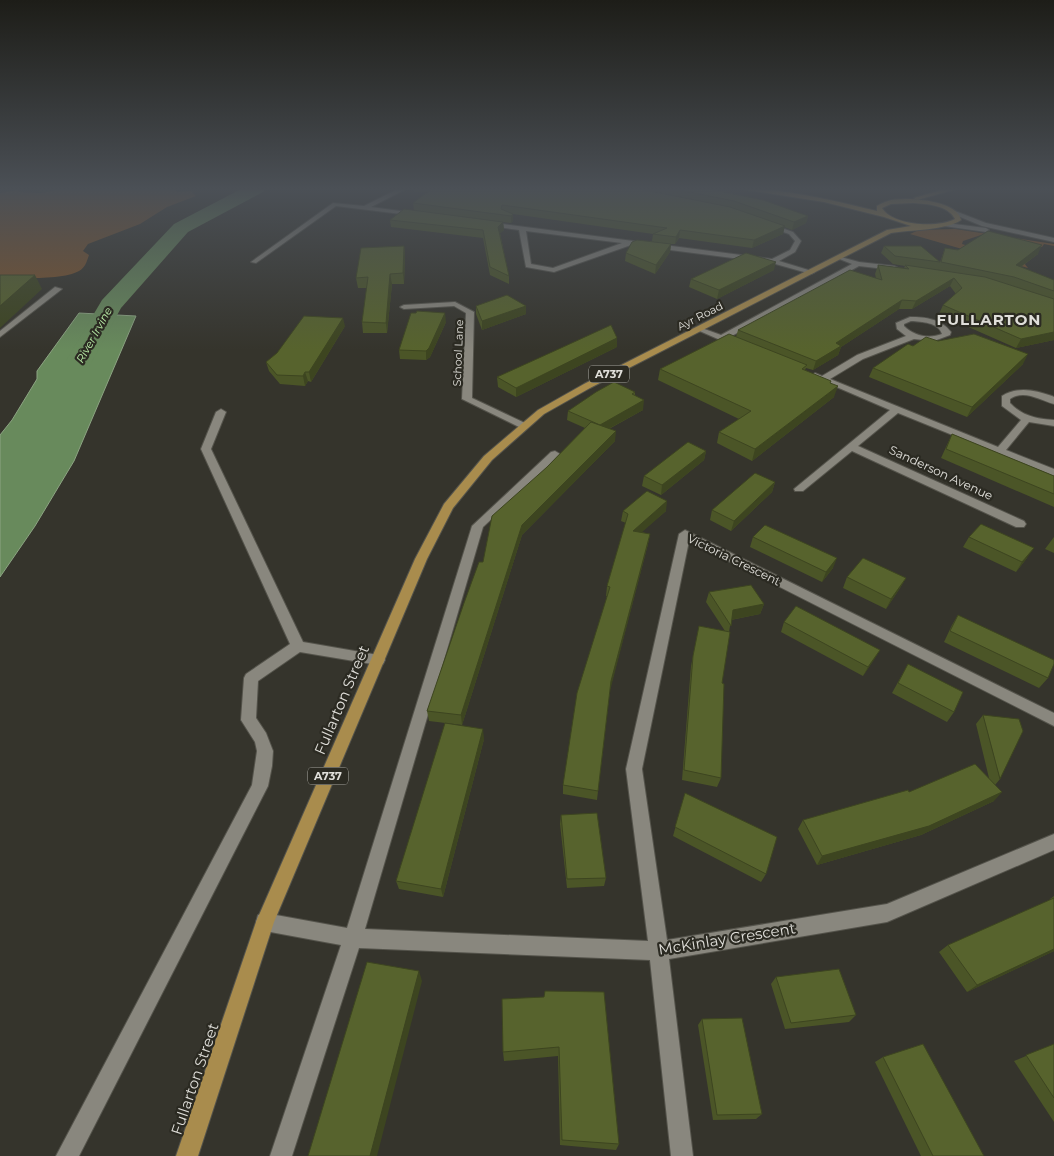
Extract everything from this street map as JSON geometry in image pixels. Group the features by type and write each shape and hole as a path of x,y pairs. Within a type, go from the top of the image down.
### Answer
{"main road":[{"name":"Ayr Road","path":"524,426 541,412 587,386 869,242"},
{"name":"Fullarton Street","path":"187,1156 266,922 421,559 448,507 488,458 524,426"}],"street":[{"path":"254,262 282,242"},
{"path":"524,242 528,266 554,270 632,242 774,261 811,272"},
{"path":"774,261 792,251 797,242"},
{"path":"839,258 858,264 899,269"},
{"path":"721,338 858,264"},
{"path":"0,335 58,289"},
{"name":"School Lane","path":"404,306 454,304 470,312 467,400 524,426"},
{"path":"823,379 860,357 914,336 933,339 946,335 947,332 940,325 928,320 910,319 900,323 903,330 914,336"},
{"path":"699,329 744,347"},
{"path":"805,372 1054,473"},
{"path":"1054,401 1041,396 1023,393 1009,395 1005,398 1005,404 1009,410 1027,419 1054,423"},
{"path":"799,489 896,409"},
{"path":"221,412 206,449 298,646"},
{"path":"1000,451 1027,419"},
{"name":"Sanderson Avenue","path":"851,446 1020,524"},
{"path":"281,1156 353,938 478,526 555,454"},
{"name":"Victoria Crescent","path":"659,951 634,769 685,534 1054,720"},
{"path":"67,1156 260,786 268,757 261,737 248,720 251,678 298,646 378,660"},
{"name":"McKinlay Crescent","path":"266,922 353,938 659,951 887,914 1054,842"},
{"path":"659,951 682,1156"}],"shaded area":[{"path":"0,242 93,242 88,244 83,251 89,255 84,266 81,270 72,274 52,277 0,278"},
{"path":"938,242 963,242 962,244 1024,263 1028,268"},
{"path":"1010,242 1040,242 1054,244 1054,246 1044,244 1042,247"}],"water":[{"path":"79,313 136,316 74,461 35,526 0,577 0,435 12,420 37,379 37,371"}],"building":[{"path":"485,242 501,242 509,276 490,267"},
{"path":"632,242 671,244 656,265 626,253"},
{"path":"971,242 1030,242 1042,245 1016,265 1054,280 1054,291 1014,277 941,262 945,248 958,250"},
{"path":"404,246 403,273 390,274 386,323 362,322 368,277 356,278 361,248"},
{"path":"884,246 921,246 940,262 895,256"},
{"path":"746,253 776,262 719,290 691,279"},
{"path":"878,265 909,269 905,265 985,277 1054,299 1054,332 1021,339 943,305 962,288 954,278 916,301 902,300 836,343 841,346 816,361 738,330 850,270 882,280"},
{"path":"0,275 35,275 0,306"},
{"path":"507,295 526,306 482,321 476,306"},
{"path":"417,311 445,313 426,351 399,350 411,313 416,313"},
{"path":"304,316 343,318 309,372 305,372 303,376 277,375 266,362 277,353"},
{"path":"611,325 617,338 516,388 497,377 563,347"},
{"path":"729,334 807,365 802,369 831,381 830,383 838,386 755,449 719,432 751,411 660,369"},
{"path":"974,334 1028,354 972,407 873,368 908,344 913,346 926,337 938,341"},
{"path":"614,382 635,392 632,394 644,400 600,425 568,411 596,392"},
{"path":"591,422 616,431 522,525 461,715 427,711 479,562 483,562 492,516 547,467"},
{"path":"952,434 1054,476 1054,494 946,449"},
{"path":"688,442 706,451 662,485 644,476"},
{"path":"755,473 775,482 734,521 712,510"},
{"path":"647,491 667,501 633,531 650,534 611,681 598,791 563,785 577,693 610,587 607,586 628,514 623,511"},
{"path":"981,524 1034,548 1022,562 969,537"},
{"path":"765,525 837,558 826,572 753,537"},
{"path":"863,558 906,578 891,599 847,577"},
{"path":"751,585 764,604 733,610 731,626 709,592"},
{"path":"796,606 880,650 868,667 784,622"},
{"path":"958,615 1054,660 1048,678 950,631"},
{"path":"699,626 730,632 722,683 724,684 721,778 684,770 693,656"},
{"path":"908,664 963,692 954,712 898,683"},
{"path":"983,715 1019,719 1023,731 1000,779"},
{"path":"445,723 483,729 441,889 396,881"},
{"path":"975,764 1002,792 929,826 822,856 803,820 908,790 909,792"},
{"path":"685,793 777,837 766,874 675,827"},
{"path":"597,813 606,878 567,879 561,815"},
{"path":"1054,898 1054,949 977,985 948,945"},
{"path":"367,962 419,971 370,1156 308,1156"},
{"path":"839,969 856,1015 791,1023 776,977"},
{"path":"545,991 604,992 619,1144 562,1140 559,1047 503,1052 502,999 544,997"},
{"path":"742,1018 762,1114 717,1115 702,1019"},
{"path":"923,1044 984,1156 933,1156 883,1057"},
{"path":"1054,1044 1054,1098 1026,1055"}],"waterway":[{"name":"River Irvine","path":"79,361 110,305 168,242"}],"district":[{"name":"FULLARTON","path":"989,320"}]}
